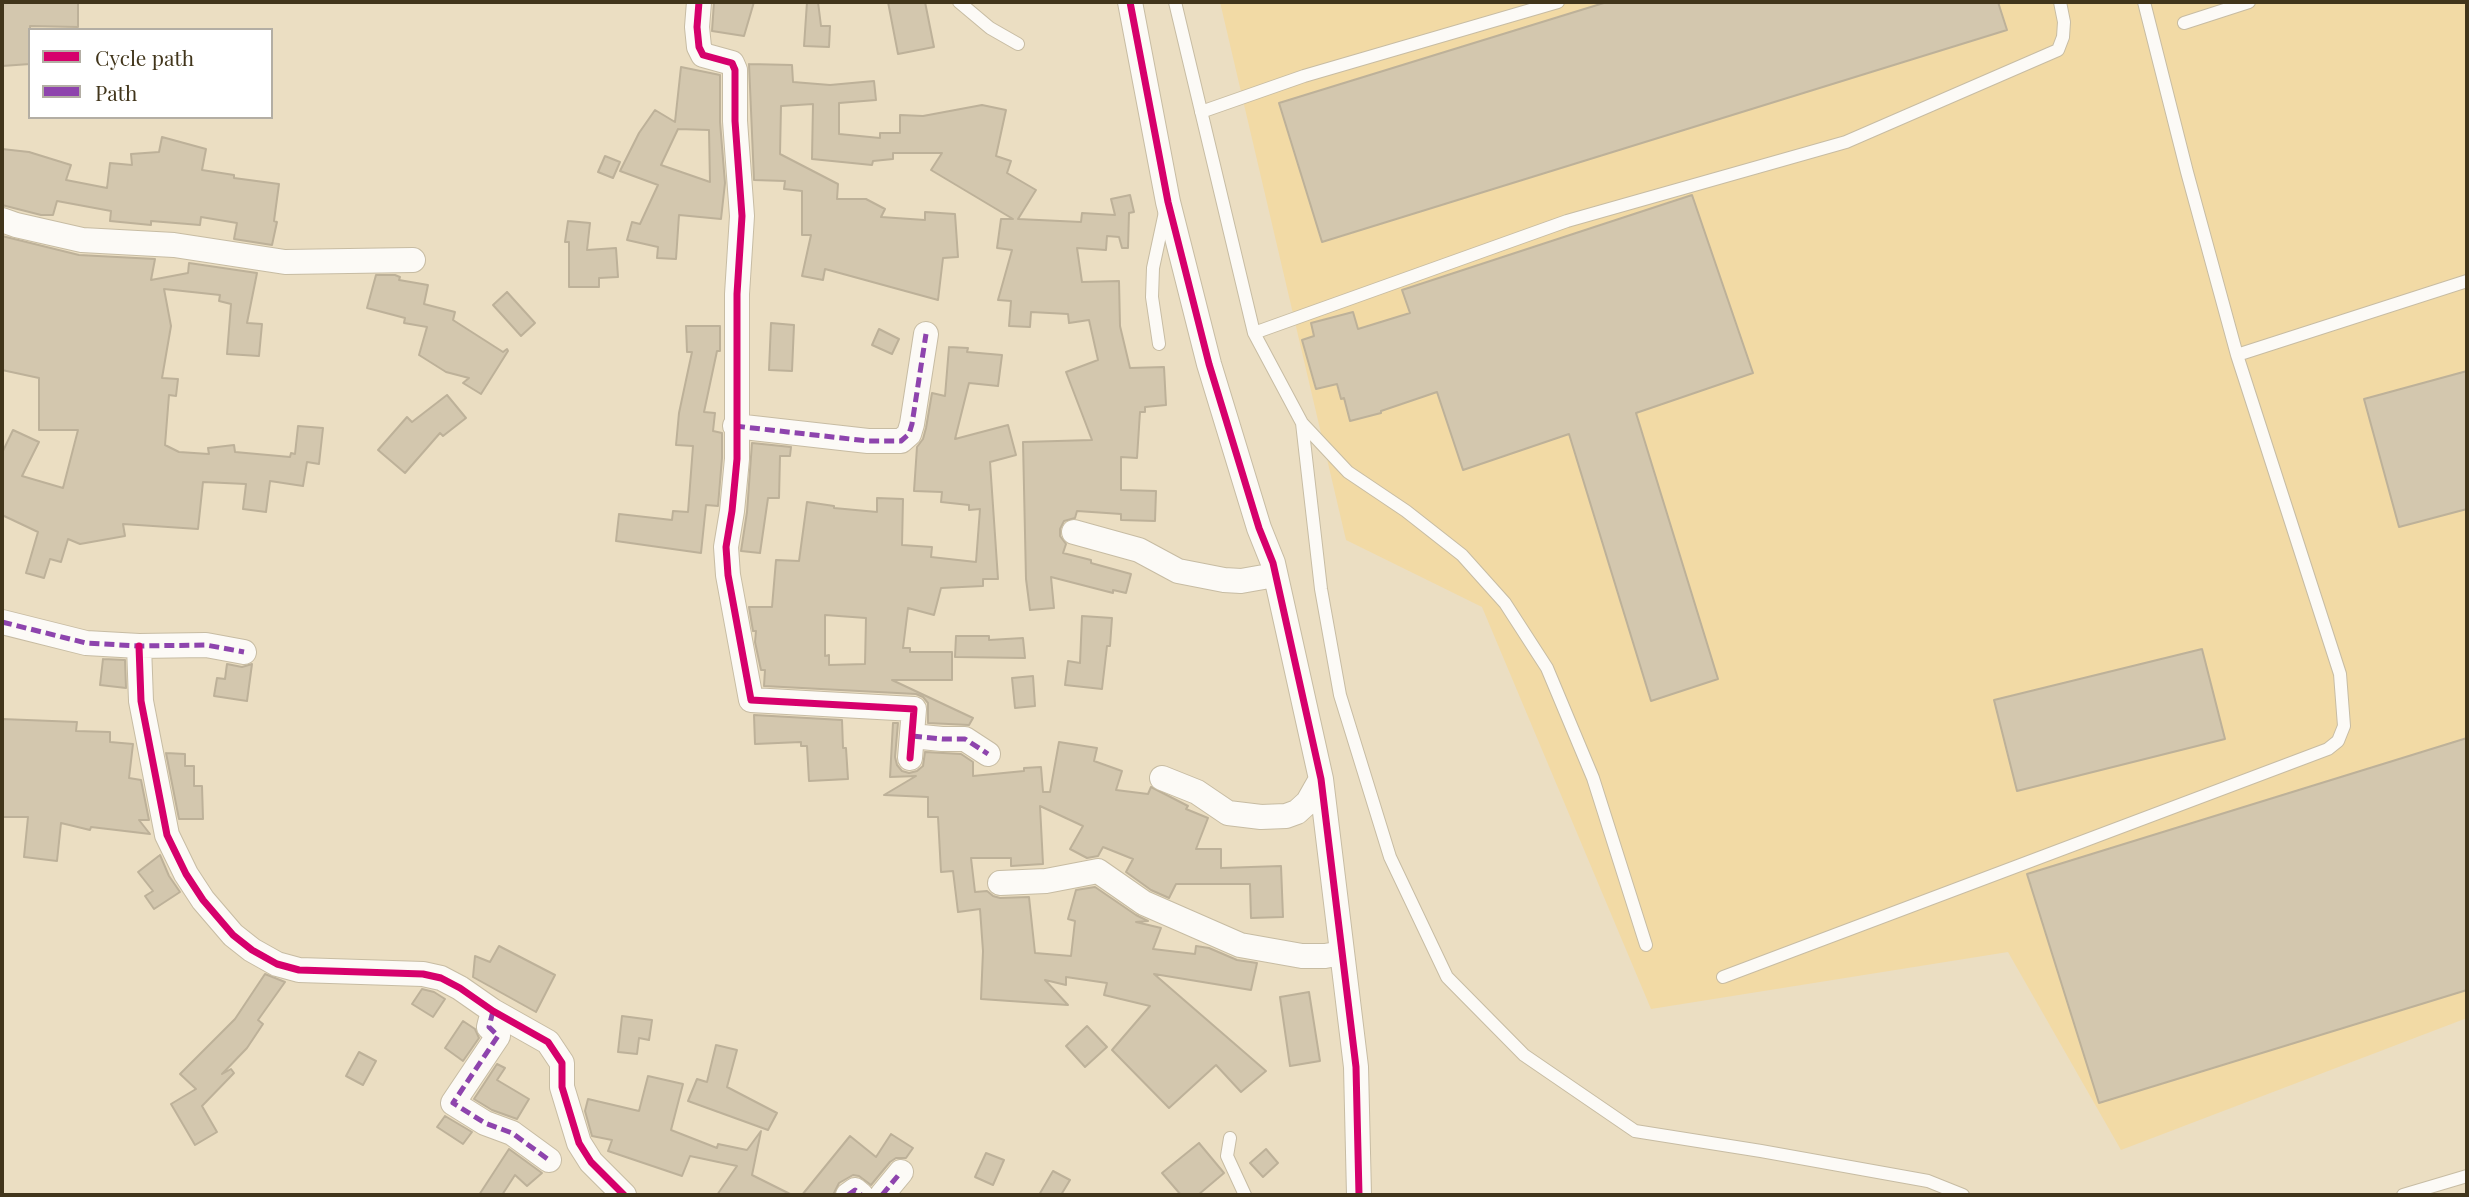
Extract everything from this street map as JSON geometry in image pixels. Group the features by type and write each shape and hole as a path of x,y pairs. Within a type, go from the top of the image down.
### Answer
{"street":[{"path":"699,2 697,27 699,47 703,55 732,63 735,71 735,121 742,216 737,294 738,411 735,426 735,481 726,547 728,575 751,700 914,709 911,747 942,740 965,739 988,754"},
{"path":"1130,2 1168,202 1209,364 1275,575 1321,779 1356,1067 1359,1195"},
{"path":"2,220 82,240 174,245 285,261 413,260"},
{"path":"735,426 868,441 901,441 909,434 912,424 926,334"},
{"path":"1074,532 1139,550 1178,571 1241,581 1275,575"},
{"path":"2,622 86,643 139,646 206,645 244,652"},
{"path":"139,646 141,701 167,835 202,900 233,935 277,964 299,970 423,974 441,978 548,1042 562,1063 562,1087 579,1143 591,1163 624,1195"},
{"path":"1162,778 1197,792 1228,813 1261,817 1286,816 1297,812 1308,802 1321,779"},
{"path":"1000,883 1046,881 1098,871 1144,902 1240,945 1302,956 1342,953"},
{"path":"493,1011 489,1027 498,1036 453,1103 485,1123 512,1133 549,1160"},
{"path":"882,1195 901,1172"},
{"path":"848,1195 855,1190 861,1195"}],"lane":[{"path":"959,2 990,28 1018,44"},
{"path":"1175,2 1254,333 1302,423 1348,472 1406,511 1462,555 1505,603 1548,668 1593,778 1646,944"},
{"path":"1201,112 1304,76 1558,2"},
{"path":"1254,333 1567,221 1846,142 2058,50 2063,37 2064,22 2060,2"},
{"path":"1723,977 2328,749 2338,741 2344,726 2340,674 2237,355 2144,2"},
{"path":"2184,23 2249,2"},
{"path":"1159,344 1152,296 1153,268 1168,202"},
{"path":"2237,355 2467,281"},
{"path":"1302,423 1321,589 1340,695 1390,857 1447,977 1524,1055 1635,1131 1928,1181 1963,1195"},
{"path":"1230,1138 1227,1156 1245,1195"},
{"path":"2403,1195 2467,1177"}],"shaded area":[{"path":"1220,2 2467,2 2467,1018 2121,1150 2008,952 1651,1009 1482,607 1346,540"}],"building":[{"path":"2,2 78,2 78,27 30,26 28,64 2,66"},
{"path":"714,2 754,2 744,36 712,31"},
{"path":"807,2 818,2 821,26 830,26 829,47 804,46"},
{"path":"888,2 925,2 934,47 898,54"},
{"path":"1607,2 1998,2 2007,30 1322,242 1279,103"},
{"path":"749,64 792,65 793,82 830,85 874,81 876,100 839,103 839,134 880,138 880,133 900,133 900,115 923,116 982,105 1006,110 996,156 1011,161 1007,173 1036,190 1018,219 1081,222 1082,213 1115,215 1111,199 1130,195 1134,212 1129,213 1128,248 1122,248 1119,237 1107,236 1106,250 1077,248 1082,282 1119,281 1120,326 1130,368 1164,367 1166,405 1145,407 1145,412 1140,412 1137,458 1121,457 1121,490 1156,491 1155,521 1121,520 1121,514 1077,511 1075,518 1064,521 1060,529 1060,536 1066,544 1063,553 1131,574 1126,593 1113,590 1113,593 1051,577 1054,608 1030,610 1026,579 1023,442 1092,440 1066,372 1098,360 1089,320 1069,323 1068,314 1031,312 1030,327 1009,326 1011,301 998,300 1012,250 997,248 1001,219 1013,219 931,170 942,153 893,153 893,159 873,161 872,165 812,159 813,104 781,106 780,154 838,184 837,199 866,199 885,209 881,217 925,220 925,212 955,214 958,257 943,258 938,300 825,269 823,280 802,276 811,235 802,235 802,191 784,189 785,181 754,180"},
{"path":"681,67 720,75 720,122 725,183 721,219 679,215 676,259 657,258 658,247 627,240 632,222 640,224 658,185 620,171 639,133 655,110 675,122","holes":["678,129 709,130 710,182 661,165"]},
{"path":"162,137 206,149 202,170 234,175 234,178 279,184 274,221 277,222 272,245 234,239 237,223 201,217 200,225 151,221 151,225 110,221 111,211 57,201 53,215 41,215 2,205 2,149 29,152 71,165 66,180 107,188 110,163 132,165 131,154 159,152"},
{"path":"605,156 620,162 613,178 598,172"},
{"path":"1692,195 1753,373 1636,413 1718,679 1651,701 1569,434 1463,470 1437,392 1381,413 1350,421 1337,384 1316,389 1302,340 1314,336 1311,323 1353,312 1358,329 1410,313 1402,290"},
{"path":"568,221 590,223 587,250 616,248 618,277 599,278 599,287 569,287 569,242 565,242"},
{"path":"2,236 79,255 155,259 151,280 188,273 189,263 257,273 247,323 262,324 259,356 227,354 231,304 219,301 220,295 164,289 171,326 162,378 178,379 176,396 169,395 165,445 179,452 209,454 208,448 234,445 235,452 290,457 291,453 295,454 298,426 323,428 319,464 307,462 303,486 270,481 266,512 243,509 246,484 203,482 198,529 123,524 125,536 80,544 68,539 61,562 50,559 44,578 26,573 38,532 2,515 2,453 13,430 39,442 22,476 63,488 78,430 39,430 39,378 2,370"},
{"path":"376,275 395,275 400,277 399,280 428,285 424,304 455,312 453,320 503,352 507,349 481,394 463,383 469,378 446,372 419,355 427,327 404,323 405,318 367,308"},
{"path":"507,292 535,323 521,336 493,305"},
{"path":"771,323 794,325 792,371 769,370"},
{"path":"686,326 720,326 720,351 717,351 704,412 715,413 713,431 722,433 718,506 706,505 701,553 616,541 619,514 672,520 673,511 688,512 693,446 676,445 679,413 692,352 687,352"},
{"path":"879,329 899,339 892,354 872,345"},
{"path":"949,347 968,348 967,352 1002,355 998,386 969,383 955,439 1008,425 1016,455 990,462 998,579 983,579 983,586 941,588 934,615 908,608 903,648 910,648 910,652 952,652 952,680 892,680 973,718 969,725 928,723 928,703 916,694 764,686 765,670 761,670 755,642 756,631 753,631 749,607 772,607 776,560 799,561 807,502 834,508 877,512 877,498 903,499 902,545 932,547 931,557 976,562 980,509 969,510 969,505 941,502 942,492 914,491 917,447 923,439 932,393 945,396","holes":["825,615 866,618 865,664 829,665 829,655 825,656"]},
{"path":"2467,371 2467,509 2399,527 2364,399"},
{"path":"447,395 466,418 443,436 440,433 405,473 378,450 407,417 412,422"},
{"path":"752,443 791,447 790,456 780,456 779,498 768,498 760,553 741,551"},
{"path":"1082,616 1112,618 1102,689 1065,685 1068,661 1080,663"},
{"path":"956,636 989,636 989,640 1023,638 1025,658 955,657"},
{"path":"2202,649 2225,739 2017,791 1994,700"},
{"path":"103,659 125,660 126,688 100,685"},
{"path":"227,664 242,667 252,664 247,701 214,696 217,678 225,679"},
{"path":"1033,676 1035,706 1015,708 1012,678"},
{"path":"754,715 842,720 848,779 809,781 807,746 801,746 801,742 755,744"},
{"path":"2,719 77,722 76,731 110,732 110,742 133,744 129,778 141,780 149,820 139,820 150,834 91,827 90,830 61,823 57,861 24,857 28,817 2,817"},
{"path":"893,723 898,723 895,757 902,771 917,771 923,766 925,752 961,754 973,762 973,776 1041,767 1043,792 1050,792 1059,742 1097,748 1094,761 1122,771 1116,790 1148,794 1151,787 1188,806 1186,809 1208,818 1196,849 1221,849 1221,868 1281,866 1283,917 1251,918 1250,884 1176,884 1169,898 1151,890 1126,872 1133,859 1103,847 1098,856 1087,858 1070,849 1083,826 1040,806 1043,864 1011,866 1011,858 971,858 975,892 987,891 1000,898 1029,897 1035,953 1071,956 1075,921 1068,919 1076,890 1095,887 1148,921 1136,922 1161,928 1153,949 1195,954 1196,946 1209,948 1237,960 1257,963 1251,990 1154,974 1266,1071 1241,1092 1216,1065 1169,1108 1112,1050 1150,1006 1104,995 1107,983 1066,977 1066,985 1045,980 1068,1005 981,999 983,951 980,909 958,912 953,871 941,872 938,817 928,817 928,797 884,795 916,776 890,777"},
{"path":"2467,738 2467,990 2099,1103 2027,874"},
{"path":"166,753 185,754 185,766 194,766 194,786 202,786 203,819 179,819"},
{"path":"160,855 180,892 154,909 145,896 153,891 138,872"},
{"path":"499,946 555,975 536,1012 473,977 475,956 490,962"},
{"path":"265,974 285,982 258,1020 263,1024 247,1048 222,1074 231,1069 234,1073 202,1106 217,1132 195,1145 171,1104 196,1089 180,1074 235,1019"},
{"path":"422,989 445,999 433,1017 412,1004"},
{"path":"1309,992 1320,1061 1290,1066 1280,997"},
{"path":"622,1016 652,1020 649,1040 639,1038 637,1054 618,1052"},
{"path":"463,1021 475,1029 479,1038 463,1061 445,1048"},
{"path":"1087,1026 1107,1047 1085,1067 1066,1046"},
{"path":"716,1045 737,1050 727,1087 777,1113 768,1130 688,1101 697,1079 707,1082"},
{"path":"359,1052 376,1061 363,1085 346,1076"},
{"path":"497,1064 505,1068 497,1080 529,1099 517,1119 492,1110 474,1099"},
{"path":"648,1076 683,1084 671,1130 717,1148 718,1144 747,1150 761,1131 752,1175 792,1195 717,1195 737,1166 690,1156 682,1176 608,1151 612,1140 592,1136 585,1111 588,1099 639,1111"},
{"path":"445,1116 472,1132 463,1144 437,1127"},
{"path":"891,1134 913,1148 906,1158 896,1158 890,1162 871,1185 853,1175 839,1183 833,1195 802,1195 850,1136 876,1157"},
{"path":"1199,1143 1224,1173 1198,1195 1181,1195 1162,1173"},
{"path":"509,1149 542,1173 527,1186 515,1175 502,1195 479,1195"},
{"path":"1266,1149 1278,1163 1263,1177 1250,1163"},
{"path":"986,1153 1004,1160 993,1185 975,1177"},
{"path":"1053,1171 1070,1180 1061,1195 1039,1195"}],"marked path":[{"path":"735,426 868,441 901,441 909,434 912,424 926,334"},
{"path":"2,622 86,643 139,646 206,645 244,652"},
{"path":"912,736 965,739 988,754"},
{"path":"493,1011 489,1027 498,1036 453,1103 485,1123 512,1133 549,1160"},
{"path":"882,1195 901,1172"},
{"path":"848,1195 855,1190 861,1195"}],"cycle path":[{"path":"699,2 697,27 699,47 703,55 732,63 735,70 735,121 742,216 737,294 737,459 726,547 728,575 751,700 914,709 910,758"},
{"path":"1130,2 1168,202 1209,364 1259,528 1273,563 1321,779 1356,1067 1359,1195"},
{"path":"139,646 141,701 167,835 186,874 203,900 233,935 277,964 299,970 423,974 441,978 548,1042 562,1063 562,1087 579,1143 591,1162 624,1195"}]}
